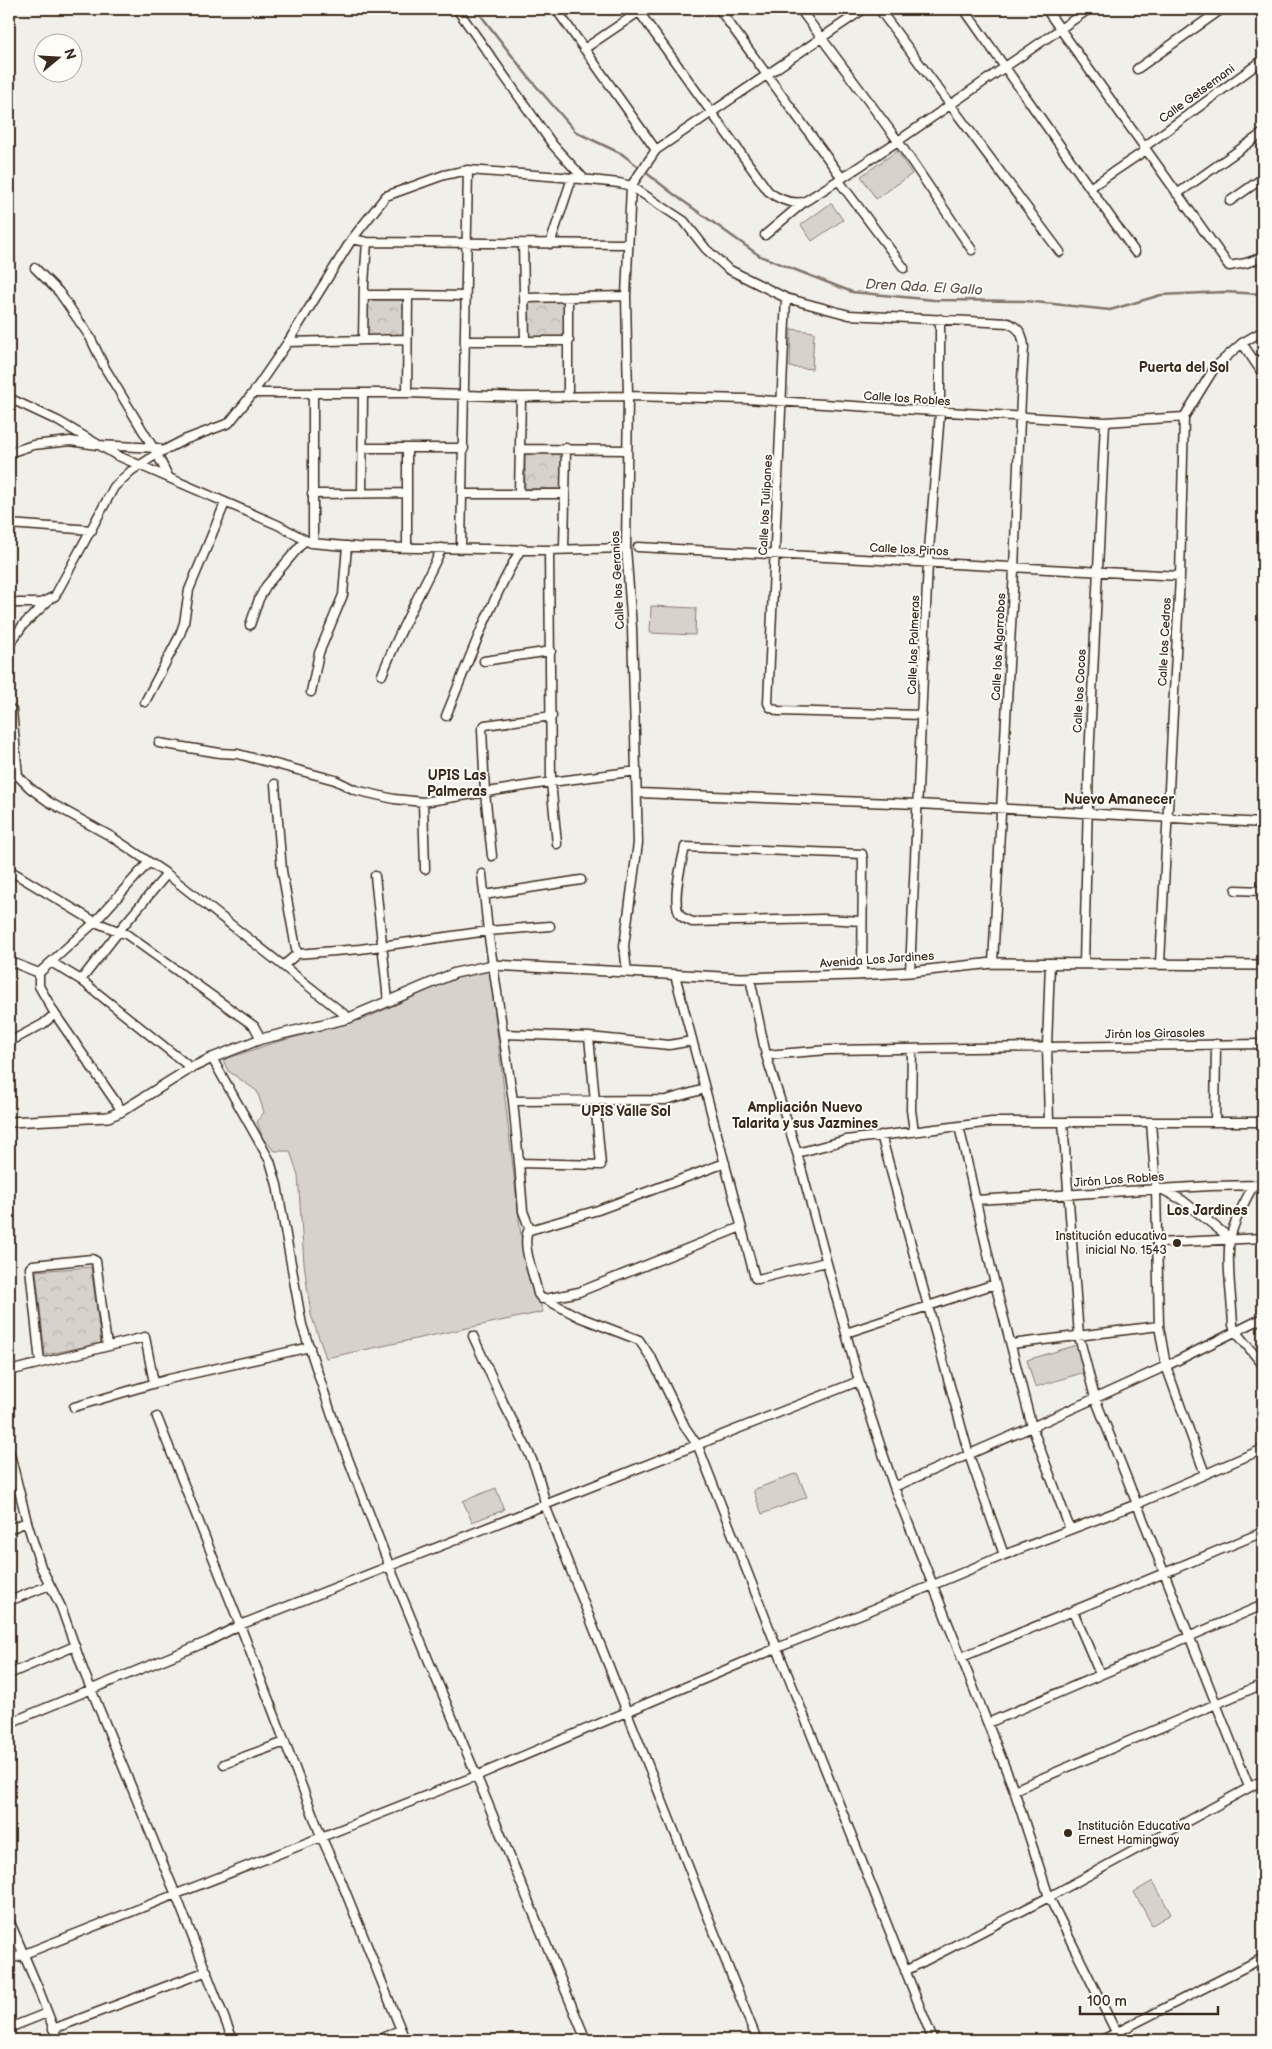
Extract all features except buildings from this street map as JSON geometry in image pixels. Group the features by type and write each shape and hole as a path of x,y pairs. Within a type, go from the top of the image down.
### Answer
{"street":[{"path":"457,9 553,145 585,180"},
{"path":"556,9 656,150"},
{"path":"719,9 904,268"},
{"path":"800,9 898,141 972,250"},
{"path":"631,186 656,150 864,9"},
{"path":"879,9 1060,252"},
{"path":"964,9 1135,252"},
{"path":"1046,9 1229,266 1246,264 1263,257"},
{"path":"765,235 804,202 950,106 1089,9"},
{"path":"1137,69 1222,9"},
{"path":"584,50 639,10 768,191 784,200 794,203 804,202"},
{"name":"Calle Getsemani","path":"1091,187 1263,60"},
{"path":"1177,194 1263,133"},
{"path":"461,548 468,170"},
{"path":"9,645 35,612 60,589 114,487 155,451 229,423 288,342 352,239 386,196 444,175 468,170 499,171 631,186 684,221 706,250 728,269 786,298 849,316 940,319"},
{"path":"550,244 572,178"},
{"path":"1230,201 1263,178"},
{"name":"Calle los Geranios","path":"627,972 624,946 638,843 632,628 626,548 628,396 626,296 631,186"},
{"path":"352,239 367,242 627,244"},
{"path":"363,339 367,242"},
{"path":"524,244 525,341"},
{"path":"35,268 60,292 72,310 169,478"},
{"path":"364,295 465,296"},
{"path":"407,393 408,296"},
{"path":"524,298 626,296"},
{"path":"568,297 568,397"},
{"name":"Calle los Tulipanes","path":"786,298 767,696 770,707 774,710 922,716"},
{"name":"Calle los Algarrobos","path":"940,319 975,323 1008,323 1018,328 1024,347 1019,418 1003,808 992,963"},
{"name":"Calle las Palmeras","path":"910,972 928,562 940,413 940,319"},
{"name":"Calle los Cedros","path":"1160,964 1180,576 1184,418 1215,367 1242,343 1263,331"},
{"path":"288,342 408,339"},
{"path":"465,341 569,341"},
{"path":"1242,343 1263,374"},
{"name":"Calle los Robles","path":"253,392 464,394 521,397 628,396 782,401 940,413 1105,422 1184,418"},
{"path":"250,625 259,598 266,586 309,541 312,494 313,393"},
{"path":"362,494 363,393"},
{"path":"519,493 521,397"},
{"path":"9,398 58,421 97,445 278,525 309,541 347,546 407,548 549,550 626,548"},
{"name":"Calle los Cocos","path":"1084,962 1087,813 1105,422"},
{"path":"9,453 33,445 57,441 155,451"},
{"path":"363,448 464,448"},
{"path":"564,549 566,448"},
{"path":"407,449 407,548"},
{"path":"520,449 627,450"},
{"path":"312,494 407,493"},
{"path":"462,494 565,494"},
{"path":"145,702 184,623 189,590 225,503"},
{"path":"9,524 92,530"},
{"path":"311,692 319,653 343,595 347,546"},
{"path":"382,675 399,632 414,606 442,548"},
{"name":"Calle los Pinos","path":"638,548 1180,576"},
{"path":"446,716 483,624 508,570 521,549"},
{"path":"549,550 552,716 551,782 557,844"},
{"path":"9,603 41,603 49,600"},
{"path":"484,661 551,650"},
{"path":"9,710 12,710 18,776 30,788 49,802 112,838 167,874 349,1018"},
{"path":"492,856 485,793 482,729 485,725 552,716"},
{"path":"159,743 238,754 335,780 355,790 394,799 423,802 637,771"},
{"path":"275,784 282,871 296,954"},
{"path":"638,792 1003,808 1263,823"},
{"path":"423,802 425,869"},
{"path":"862,920 692,922 682,917 677,909 677,891 685,847 862,854 862,920 862,975"},
{"path":"122,1111 55,1014 39,986 39,973 95,922 148,863"},
{"path":"9,870 95,922 126,934 254,1026 261,1039"},
{"path":"81,980 167,874"},
{"path":"482,874 488,931 513,1101 523,1212 530,1228"},
{"path":"375,876 388,1001"},
{"path":"484,895 581,880"},
{"path":"1236,890 1263,891"},
{"path":"284,965 296,954 382,946 488,931 550,926"},
{"path":"9,961 39,973"},
{"path":"51,962 81,980 190,1068"},
{"path":"1049,1122 1047,1047 1050,962"},
{"name":"Avenida Los Jardines","path":"9,1122 108,1116 122,1111 190,1068 212,1058 261,1039 349,1018 455,973 493,965 750,978 862,975 992,963 1084,962 1263,966"},
{"path":"675,975 755,1278 758,1279 826,1262"},
{"path":"750,978 766,1055 797,1153 859,1381 894,1487 1014,1790 1049,1897 1116,2032"},
{"path":"9,1042 43,1024 55,1014"},
{"path":"504,1034 589,1036 669,1045 692,1041"},
{"path":"519,1163 601,1165 589,1036"},
{"path":"1215,1122 1216,1044"},
{"name":"Jirón los Girasoles","path":"766,1055 828,1050 1263,1044"},
{"path":"912,1049 911,1110 914,1131"},
{"path":"212,1058 270,1161 277,1184 302,1326 334,1422 389,1565 586,2040"},
{"path":"513,1101 666,1100 706,1089"},
{"path":"797,1153 846,1140 992,1122 1263,1122"},
{"path":"1063,1122 1079,1336 1095,1398 1248,1787"},
{"path":"1151,1122 1159,1189 1157,1243 1159,1326 1166,1366 1205,1474"},
{"path":"959,1126 995,1284 1032,1428 1070,1529"},
{"path":"881,1135 969,1455 1004,1555"},
{"path":"530,1228 530,1230 598,1210 725,1163"},
{"name":"Jirón Los Robles","path":"976,1200 1263,1185"},
{"path":"1252,1186 1236,1221 1229,1251 1235,1331 1263,1366"},
{"path":"1159,1189 1182,1200 1231,1239"},
{"path":"545,1299 579,1292 741,1227"},
{"path":"530,1228 526,1235 526,1248 538,1294 542,1299 580,1317 639,1340 652,1359 685,1427 698,1446 933,2040"},
{"path":"1157,1243 1263,1238"},
{"path":"40,1363 30,1268 33,1265 92,1259 96,1261 107,1346"},
{"path":"846,1333 995,1284"},
{"path":"894,1487 1032,1428 1166,1366 1263,1318"},
{"path":"1010,1344 1159,1326"},
{"path":"473,1336 503,1403 529,1453 543,1488 545,1505 757,2040"},
{"path":"9,1371 145,1337 154,1383"},
{"path":"74,1407 154,1383 310,1347"},
{"path":"9,1722 210,1641 240,1624 698,1446 859,1381"},
{"path":"158,1417 321,1836 342,1883 405,2040"},
{"path":"9,1960 476,1776 777,1648 1004,1555 1137,1504 1263,1449"},
{"path":"9,1450 27,1522 41,1567 61,1607 233,2040"},
{"path":"9,1529 27,1522"},
{"path":"962,1657 1263,1532"},
{"path":"9,1601 50,1584"},
{"path":"988,1723 1263,1605"},
{"path":"1073,1611 1100,1674"},
{"path":"9,1674 75,1646"},
{"path":"1014,1790 1263,1684"},
{"path":"224,1764 285,1742"},
{"path":"905,1971 1049,1897 1263,1780"},
{"path":"9,1920 58,2040"},
{"path":"1102,2040 1263,1958"},
{"path":"53,2029 207,1971"},
{"path":"9,2028 47,2012"},
{"path":"376,2040 400,2030"}],"green space":[{"path":"897,151 912,174 876,199 861,176"},
{"path":"831,203 843,220 812,241 801,225"},
{"path":"366,300 403,300 404,336 366,336"},
{"path":"529,301 566,301 566,337 529,338"},
{"path":"791,329 814,332 812,369 790,367"},
{"path":"525,452 562,452 562,489 525,489"},
{"path":"651,606 696,608 695,635 650,633"},
{"path":"490,971 521,1236 534,1287 543,1312 326,1358 311,1315 304,1263 298,1175 290,1151 275,1151 263,1139 257,1122 264,1112 257,1091 228,1071 223,1060 273,1043 364,1019 441,984 465,975"},
{"path":"91,1267 101,1343 45,1355 36,1271"},
{"path":"1077,1345 1085,1372 1035,1387 1027,1360"},
{"path":"797,1473 807,1497 762,1514 753,1490"},
{"path":"496,1488 504,1510 472,1522 463,1501"},
{"path":"1153,1881 1171,1914 1152,1925 1134,1892"}],"waterway":[{"name":"Dren Qda. El Gallo","path":"476,9 530,79 576,132 622,154 676,196 760,256 852,292 934,300 1025,301 1110,310 1161,295 1224,292 1263,294"}],"place":[{"name":"Institución educativa inicial No. 1543","path":"1177,1243"},
{"name":"Institución Educativa Ernest Hamingway","path":"1068,1833"}],"district":[{"name":"Puerta del Sol","path":"1184,367"},
{"name":"UPIS Las Palmeras","path":"457,784"},
{"name":"Nuevo Amanecer","path":"1119,799"},
{"name":"UPIS Valle Sol","path":"626,1111"},
{"name":"Ampliación Nuevo Talarita y sus Jazmines","path":"805,1116"},
{"name":"Los Jardines","path":"1207,1210"}]}
